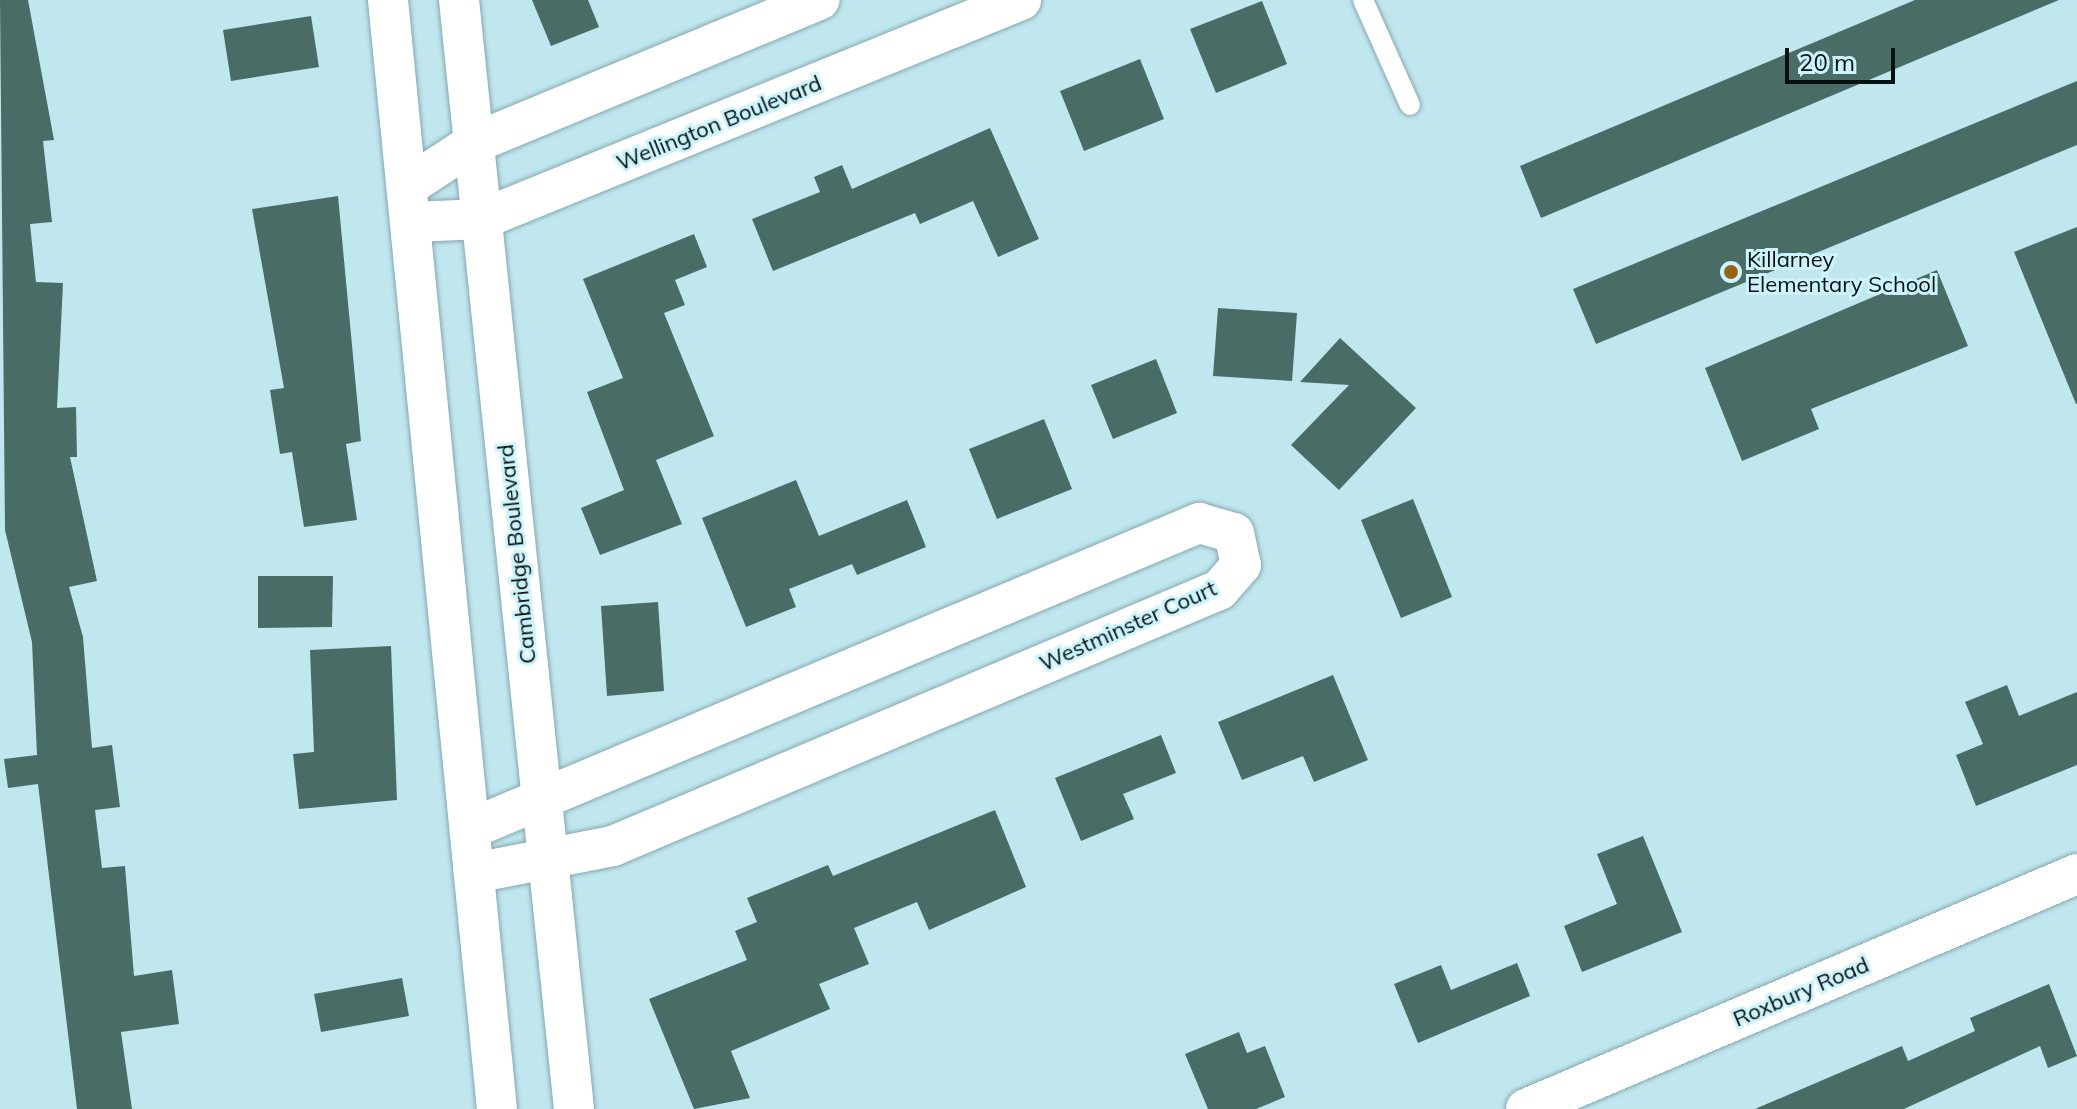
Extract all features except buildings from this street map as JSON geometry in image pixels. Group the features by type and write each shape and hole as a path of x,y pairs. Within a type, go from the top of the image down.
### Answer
{"street":[{"path":"388,0 497,1109"},
{"name":"Cambridge Boulevard","path":"459,0 574,1109"},
{"path":"410,204 474,143 820,0"},
{"name":"Wellington Boulevard","path":"410,204 482,219 1021,0"},
{"name":"Westminster Court","path":"470,829 542,802 1199,523 1234,533 1241,565 1219,590 613,846 548,863 474,873"},
{"name":"Roxbury Road","path":"1526,1109 2077,874"}],"lane":[{"path":"1363,0 1410,105"}],"place":[{"name":"Killarney Elementary School","path":"1731,272"}]}
